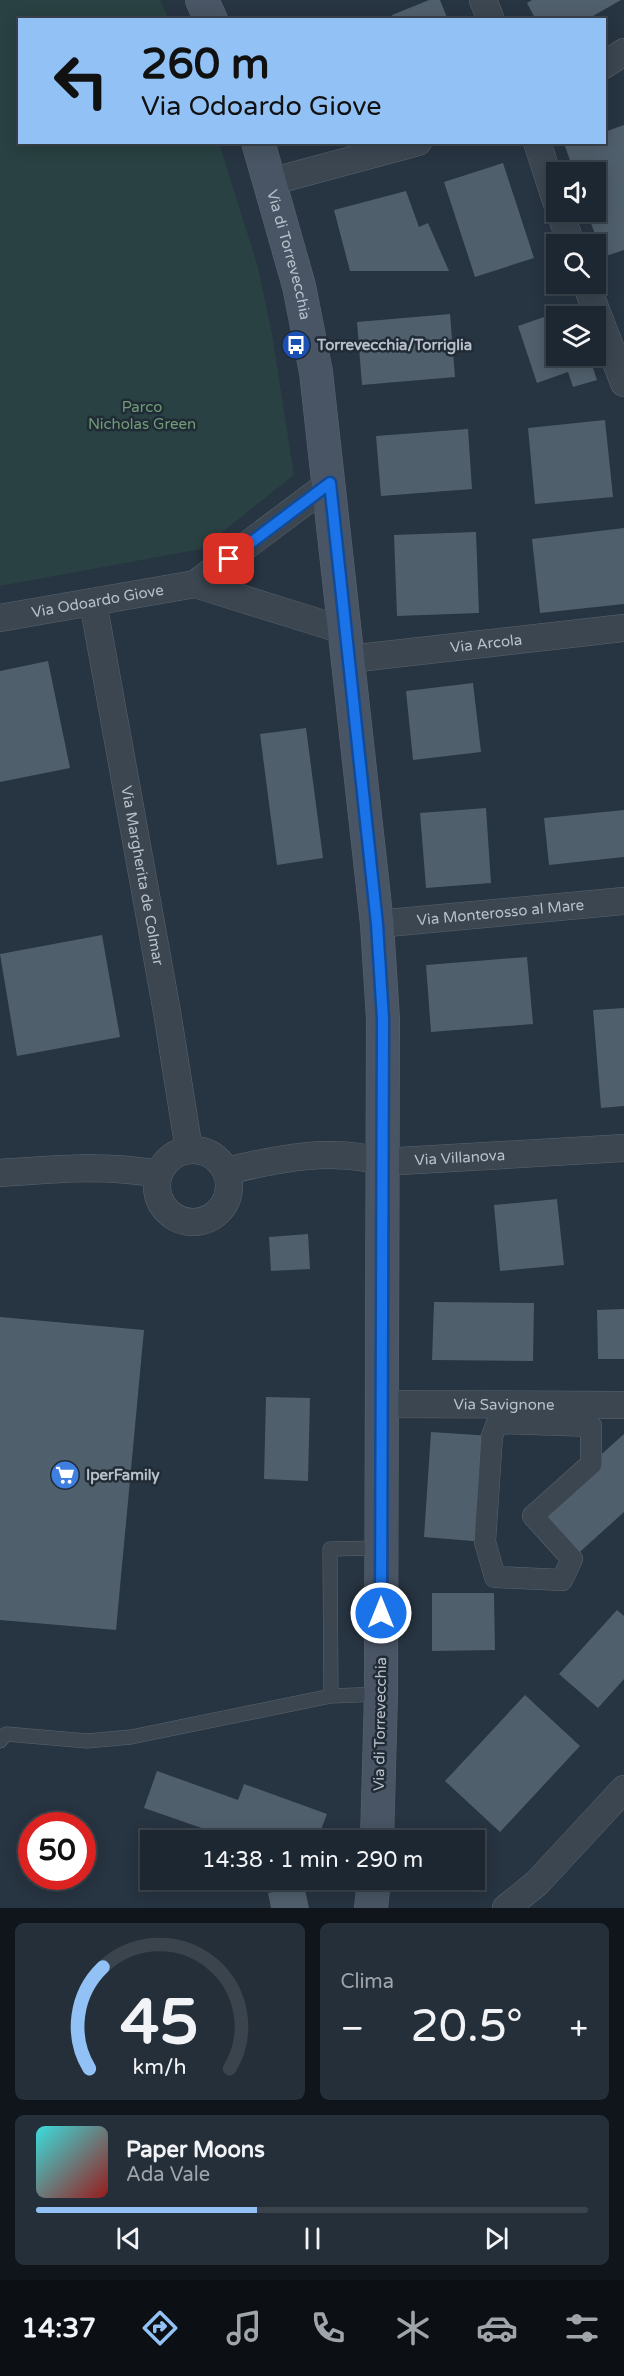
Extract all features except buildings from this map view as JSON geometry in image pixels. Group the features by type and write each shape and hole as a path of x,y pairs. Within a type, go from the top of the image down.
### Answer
{"main road":[{"path":"202,0 209,18"},
{"name":"Via di Torrevecchia","path":"259,144 309,328 330,483 377,924 383,1019 381,1694 377,1830"},
{"path":"371,1908 373,1890"}],"street":[{"path":"483,0 490,18"},
{"path":"606,64 624,52"},
{"path":"270,182 411,144"},
{"path":"538,144 546,170"},
{"path":"590,294 624,383"},
{"name":"Via Odoardo Giove","path":"0,618 195,584 330,483"},
{"name":"Via Odoardo Giove","path":"195,584 348,645"},
{"name":"Via Margherita de Colmar","path":"93,602 167,1012 189,1150"},
{"name":"Via Arcola","path":"348,645 624,628"},
{"name":"Via Monterosso al Mare","path":"377,924 624,901"},
{"name":"Via Villanova","path":"226,1171 280,1158 338,1155 363,1156 383,1162 624,1149"},
{"path":"189,1150 201,1150 211,1154 226,1171 229,1182 228,1195 223,1206 214,1215 203,1221 191,1222 180,1219 163,1206 158,1185 159,1174 170,1158 189,1150"},
{"path":"0,1173 104,1167 135,1169 159,1174"},
{"name":"Via Savignone","path":"382,1404 624,1404"},
{"path":"497,1423 591,1426 591,1464 533,1516 572,1559 562,1580 495,1577 485,1542 492,1436 497,1423"},
{"path":"506,1908 537,1883 624,1789"}],"lane":[{"path":"331,1696 330,1549 381,1548"},
{"path":"0,1741 6,1734 87,1741 131,1737 331,1696 381,1694"}],"green space":[{"name":"Parco Nicholas Green","path":"0,0 160,0 169,18 18,18 18,144 219,144 258,267 272,334 294,475 201,549 0,586"}],"place":[{"name":"Torrevecchia/Torriglia","path":"296,345"},
{"name":"IperFamily","path":"65,1475"}],"route":[{"path":"229,559 330,483 377,924 383,1019 381,1613"}]}
